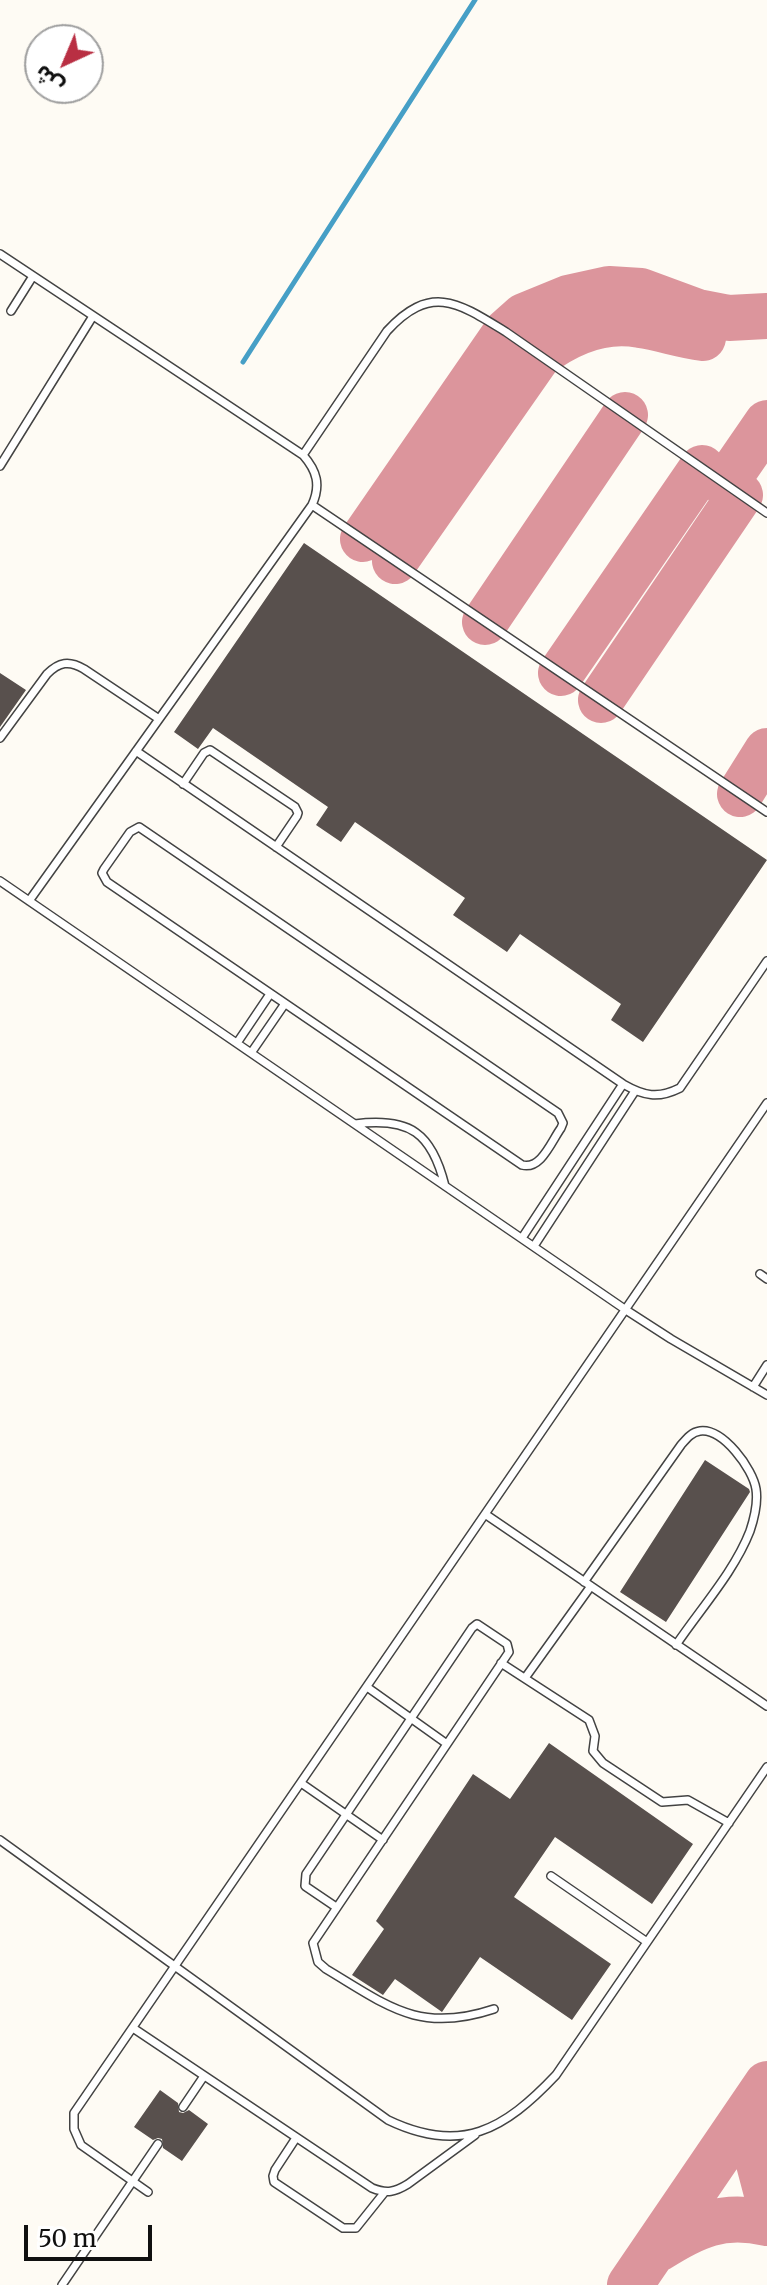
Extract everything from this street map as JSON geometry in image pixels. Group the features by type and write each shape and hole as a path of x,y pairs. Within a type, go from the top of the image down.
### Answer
{"lane":[{"path":"0,254 303,455 313,466 318,493 29,901"},
{"path":"11,311 33,276"},
{"path":"303,455 387,331 403,313 425,303 449,302 472,310 506,332 767,513"},
{"path":"0,466 93,316"},
{"path":"312,505 767,812"},
{"path":"0,738 47,674 64,663 75,663 159,719"},
{"path":"183,784 204,753 210,750 295,807 297,816 276,847"},
{"path":"136,751 623,1084 650,1096 666,1095 680,1088 767,961"},
{"path":"134,828 144,829 554,1110 561,1117 561,1128 537,1164 522,1165 284,1005 104,878 104,869 134,828"},
{"path":"0,881 626,1310 767,1395"},
{"path":"237,1043 270,994"},
{"path":"251,1053 284,1005"},
{"path":"522,1238 623,1084"},
{"path":"534,1246 635,1091"},
{"path":"148,2192 81,2145 74,2129 74,2113 766,1106"},
{"path":"355,1124 388,1121 416,1131 435,1153 445,1186"},
{"path":"753,1387 767,1365"},
{"path":"525,1678 681,1445 690,1434 701,1430 714,1432 740,1456 751,1473 756,1489 756,1509 739,1554 676,1645"},
{"path":"485,1514 767,1706"},
{"path":"336,1907 309,1890 303,1880 474,1625 480,1626 509,1646 501,1663 313,1943 318,1962 326,1969 389,2007 414,2017 454,2019 494,2009"},
{"path":"501,1663 589,1720 595,1736 593,1751 603,1763 662,1802 688,1800 729,1823"},
{"path":"367,1687 447,1744"},
{"path":"133,2028 372,2188 384,2193 397,2191 478,2133 514,2114 556,2075 767,1767"},
{"path":"301,1783 383,1840"},
{"path":"0,1840 388,2120 414,2133 446,2137 478,2133"},
{"path":"551,1876 647,1942"},
{"path":"183,2107 204,2076"},
{"path":"296,2138 275,2170 274,2182 343,2228 356,2228 384,2193"},
{"path":"62,2285 158,2144"}],"building":[{"path":"304,543 767,860 643,1042 611,1020 621,1004 520,934 507,952 453,915 465,898 355,822 341,842 316,825 328,807 213,728 198,749 174,732"},
{"path":"0,673 26,690 0,727"},
{"path":"705,1460 750,1492 666,1622 620,1592"},
{"path":"549,1743 693,1844 652,1904 555,1837 514,1897 611,1964 572,2020 480,1957 442,2012 395,1979 383,1995 352,1975 384,1929 376,1921 473,1774 510,1799"},
{"path":"160,2090 178,2103 179,2112 189,2110 208,2124 182,2161 163,2148 162,2139 153,2140 134,2127"}],"waterway":[{"path":"243,362 475,0"}],"taxiway":[{"path":"363,539 506,332 524,316 568,298 609,289 641,291 698,312 729,318 767,316"},
{"path":"395,561 539,355 574,334 613,324 640,325 703,338"},
{"path":"485,622 625,415"},
{"path":"725,484 767,423"},
{"path":"561,673 702,468"},
{"path":"601,700 740,495"},
{"path":"740,794 767,751"},
{"path":"630,2285 767,2084"},
{"path":"764,2097 753,2141 767,2194"},
{"path":"658,2249 710,2223 736,2219 767,2223"}]}
